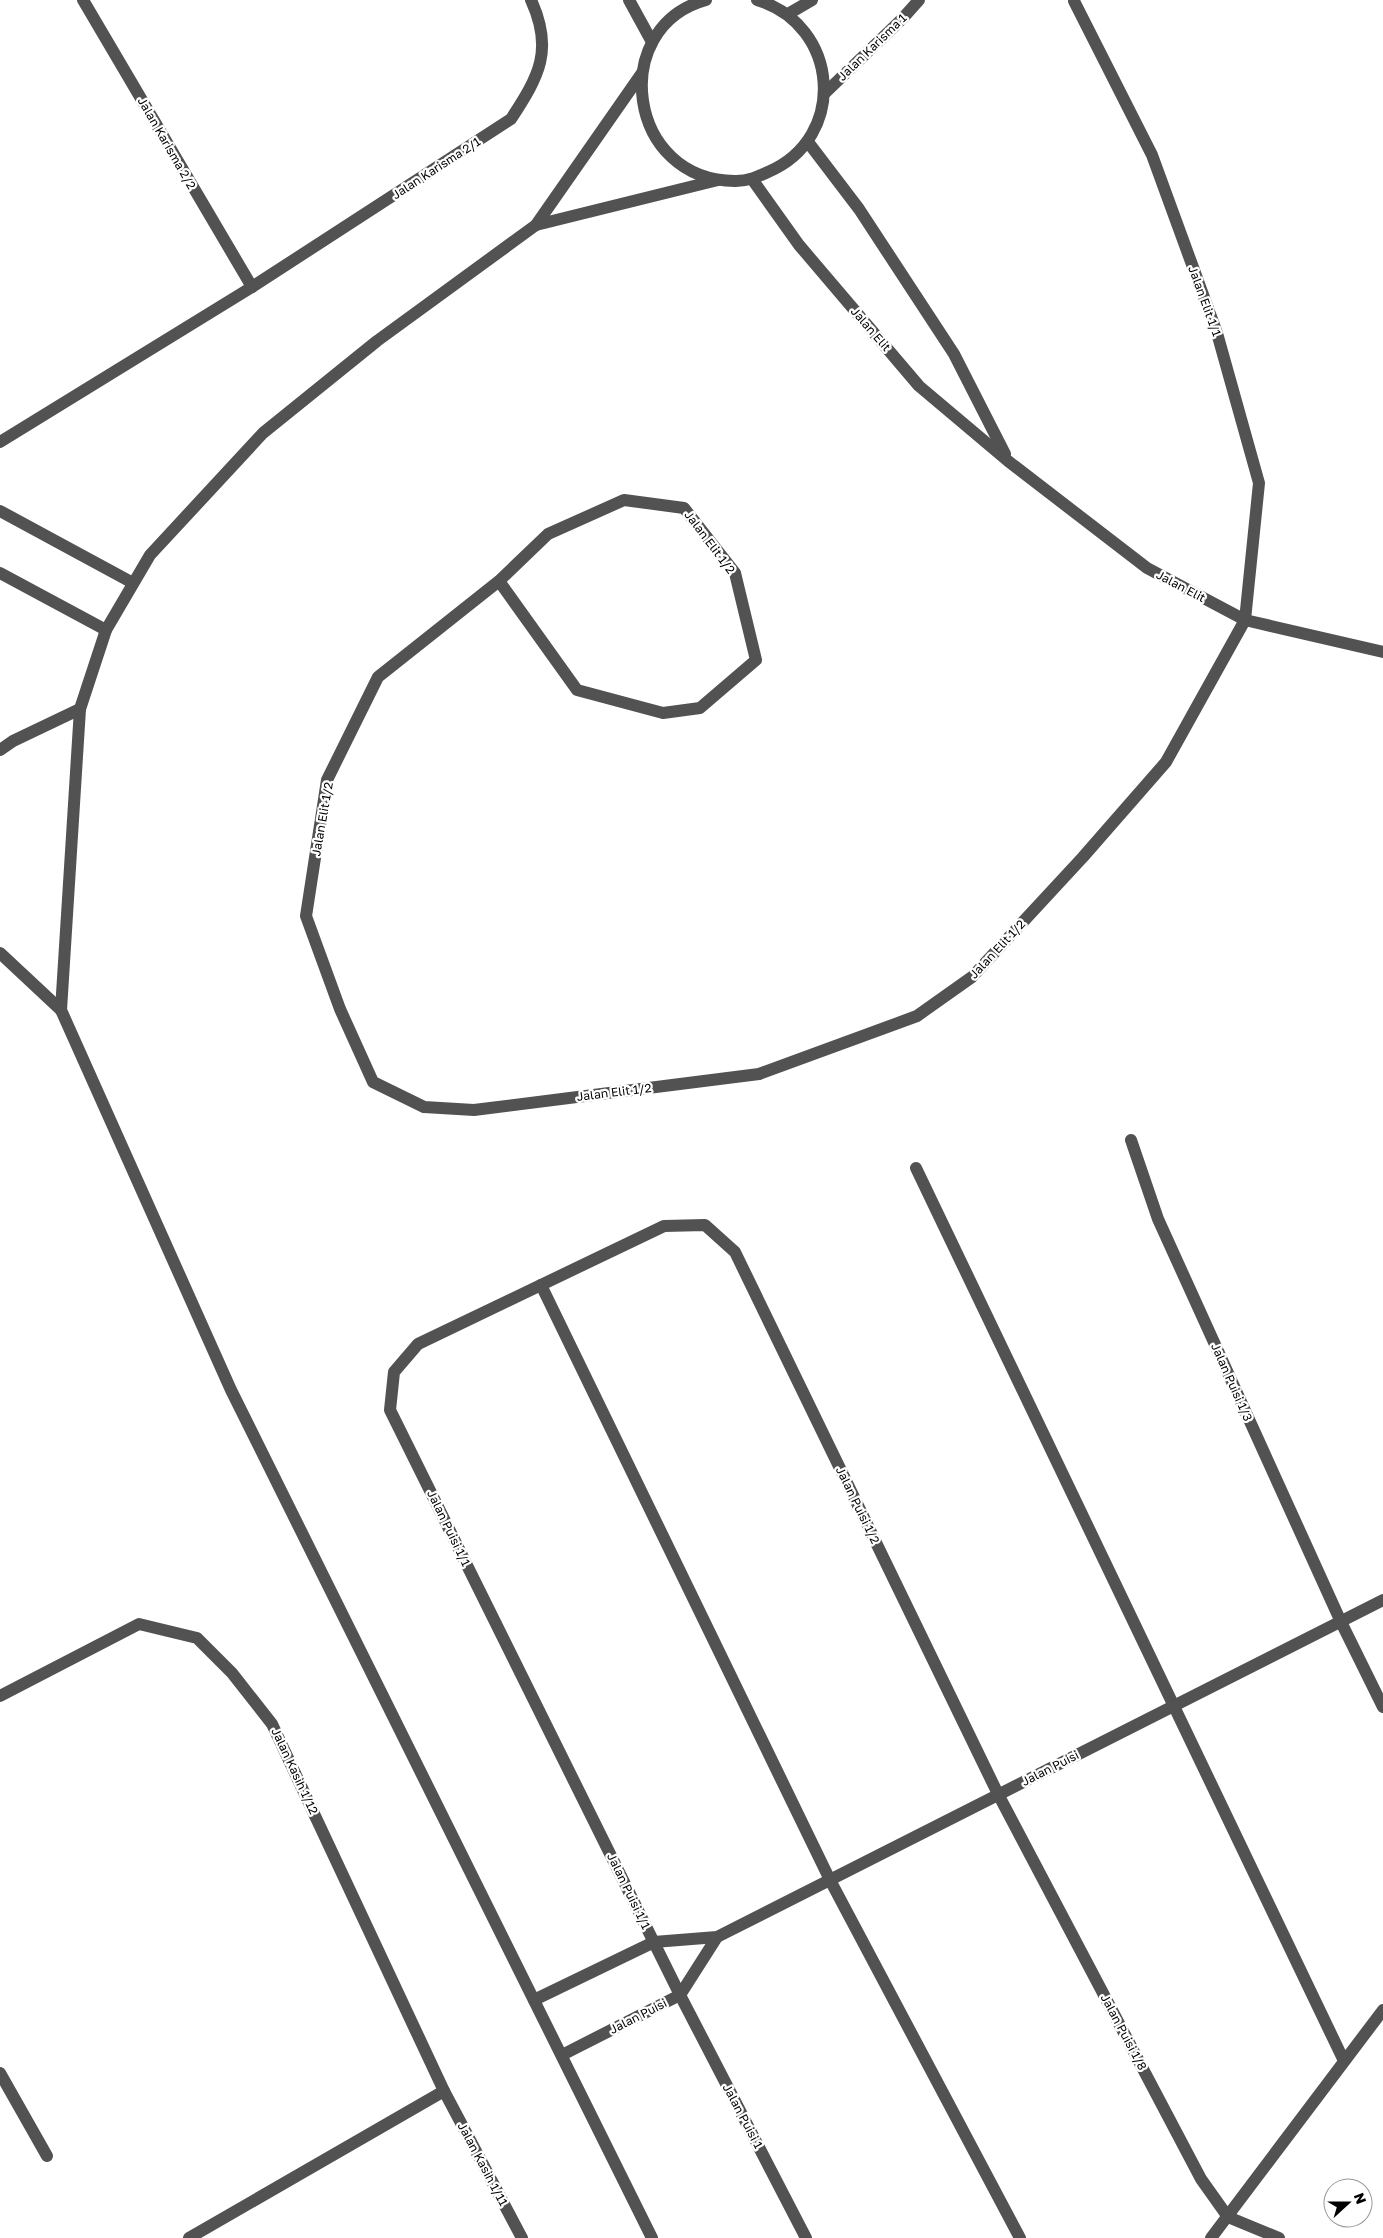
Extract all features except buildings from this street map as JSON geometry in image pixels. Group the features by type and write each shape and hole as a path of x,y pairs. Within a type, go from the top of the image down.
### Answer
{"street":[{"name":"Jalan Karisma 2/2","path":"83,0 252,287"},
{"name":"Jalan Karisma 2/1","path":"0,442 252,287 511,119 533,86 544,49 537,14 531,0"},
{"path":"629,0 652,42"},
{"path":"704,0 677,15 666,24 652,42 642,73 641,98 646,121 658,143 675,161 696,174 720,180"},
{"path":"536,225 720,180 752,179 783,166 808,142 820,119 825,93 823,71 816,50 805,31 788,14 769,3 757,0"},
{"path":"788,14 812,0"},
{"name":"Jalan Karisma 1","path":"825,93 903,18 919,0"},
{"name":"Jalan Elit 1/1","path":"1074,1 1152,156 1217,333 1259,483 1245,620"},
{"path":"61,1010 80,709 106,630 150,555 263,433 377,341 536,225 642,73"},
{"name":"Jalan Elit","path":"808,142 859,209 954,354 1008,461"},
{"name":"Jalan Elit","path":"752,179 799,246 919,386 1008,461 1147,568 1245,620 1383,652"},
{"name":"Jalan Elit 1/2","path":"499,581 577,690 663,713 700,708 756,660 735,573 684,508 624,500 548,534 499,581 378,677 327,780 306,916 340,1009 373,1082 424,1107 474,1110 759,1074 917,1016 972,977 1083,857 1166,762 1245,620"},
{"path":"0,511 133,583"},
{"path":"0,573 106,630"},
{"path":"0,750 13,741 80,709"},
{"path":"0,953 61,1010 231,1390 652,2238"},
{"name":"Jalan Puisi 1/3","path":"1131,1140 1158,1219 1340,1622 1383,1707"},
{"path":"916,1168 1344,2061"},
{"name":"Jalan Puisi 1/1","path":"680,1995 390,1410 394,1372 418,1344 664,1226 705,1225"},
{"name":"Jalan Puisi 1/2","path":"705,1225 735,1252 998,1794"},
{"path":"541,1285 830,1880 1020,2238"},
{"name":"Jalan Puisi","path":"534,2000 654,1942 717,1937 1383,1600"},
{"name":"Jalan Kasih 1/12","path":"0,1696 139,1624 197,1638 232,1673 272,1724 444,2091"},
{"name":"Jalan Puisi 1/8","path":"998,1794 1202,2179 1228,2216"},
{"name":"Jalan Puisi","path":"562,2055 680,1995 717,1937"},
{"name":"Jalan Puisi 1","path":"680,1995 806,2238"},
{"path":"1212,2238 1383,2010"},
{"path":"0,2073 47,2156"},
{"path":"190,2238 444,2091"},
{"name":"Jalan Kasih 1/11","path":"444,2091 522,2238"},
{"path":"1228,2216 1279,2238"}]}
